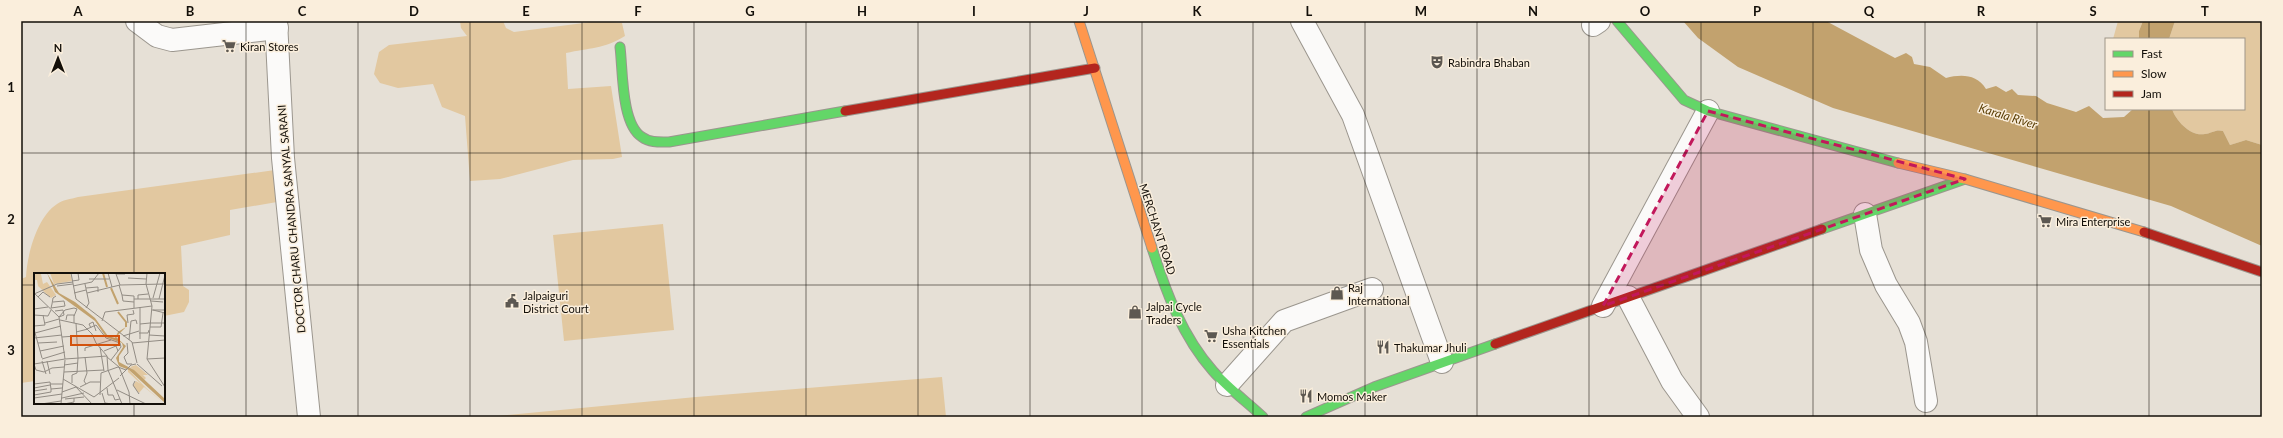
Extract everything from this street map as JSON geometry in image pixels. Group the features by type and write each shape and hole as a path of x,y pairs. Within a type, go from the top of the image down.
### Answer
{"street":[{"path":"137,21 157,36 172,40 277,25"},
{"name":"MERCHANT ROAD","path":"1079,21 1165,290 1186,334 1213,371 1263,417"},
{"path":"1302,21 1353,115 1442,362"},
{"path":"1617,21 1684,100 1708,111 1906,165 1965,179 2165,238 2262,272"},
{"name":"DOCTOR CHARU CHANDRA SANYAL SARANI","path":"277,25 283,158 309,417"},
{"path":"620,47 628,114 632,128 639,136 653,142 669,142 1095,68"},
{"path":"1603,306 1708,111"},
{"path":"1306,417 1374,387 1442,362 1965,179"},
{"path":"1865,214 1871,250 1886,285 1910,322 1916,342 1926,401"},
{"path":"1227,385 1284,321 1372,289"},
{"path":"1628,297 1672,381 1698,417"}],"highlighted area":[{"path":"1708,111 1965,179 1603,306"}],"shaded area":[{"path":"460,21 503,21 506,28 514,32 599,21 622,23 625,36 596,48 566,53 568,89 611,86 622,157 613,159 573,160 500,179 470,181 465,116 442,107 433,84 398,88 380,83 374,74 379,52 389,45 467,36 461,28"},
{"path":"2118,21 2143,21 2139,31 2139,38 2113,38"},
{"path":"2175,21 2262,21 2260,46 2262,60 2262,145 2246,140 2230,145 2223,131 2205,134 2194,133 2189,131 2181,123 2172,110 2245,110 2245,38 2169,38"},
{"path":"275,170 277,202 230,210 230,235 181,246 183,286 189,290 189,302 184,312 165,316 165,273 34,273 34,381 21,383 21,279 26,277 28,258 34,237 44,218 57,204 78,197"},
{"path":"663,224 674,330 564,341 553,235"},
{"path":"942,377 946,417 487,417 696,397"}],"water":[{"name":"Karala River","path":"1683,21 1826,21 1895,58 1906,53 1912,57 1914,64 1930,67 1946,78 1968,76 1978,80 1986,89 1996,86 2006,92 2012,89 2018,95 2036,96 2047,103 2076,112 2089,106 2103,118 2124,117 2132,110 2172,110 2181,123 2189,131 2194,133 2205,134 2223,131 2230,145 2246,140 2262,145 2262,246 2171,206 1833,108 1738,67 1698,38"},
{"path":"2143,21 2175,21 2169,38 2139,38 2139,31"}],"traffic: fast":[{"path":"1617,21 1684,100 1708,111 1898,163"},
{"path":"620,47 624,96 630,121 635,130 642,137 655,142 669,142 845,111"},
{"path":"1822,229 1965,179"},
{"path":"1152,248 1169,297 1192,343 1213,371 1263,417"},
{"path":"1306,417 1374,387 1495,344"}],"traffic: slow":[{"path":"1079,21 1152,248"},
{"path":"1898,163 1965,179 2144,232"}],"traffic: jam":[{"path":"845,111 1095,68"},
{"path":"1495,344 1822,229"},
{"path":"2144,232 2262,272"}],"place":[{"name":"Kiran Stores","path":"229,46"},
{"name":"Rabindra Bhaban","path":"1437,62"},
{"name":"Mira Enterprise","path":"2045,221"},
{"name":"Raj International","path":"1337,293"},
{"name":"Jalpaiguri District Court","path":"512,301"},
{"name":"Jalpai Cycle Traders","path":"1135,312"},
{"name":"Usha Kitchen Essentials","path":"1211,336"},
{"name":"Thakumar Jhuli","path":"1383,347"},
{"name":"Momos Maker","path":"1306,396"}]}
